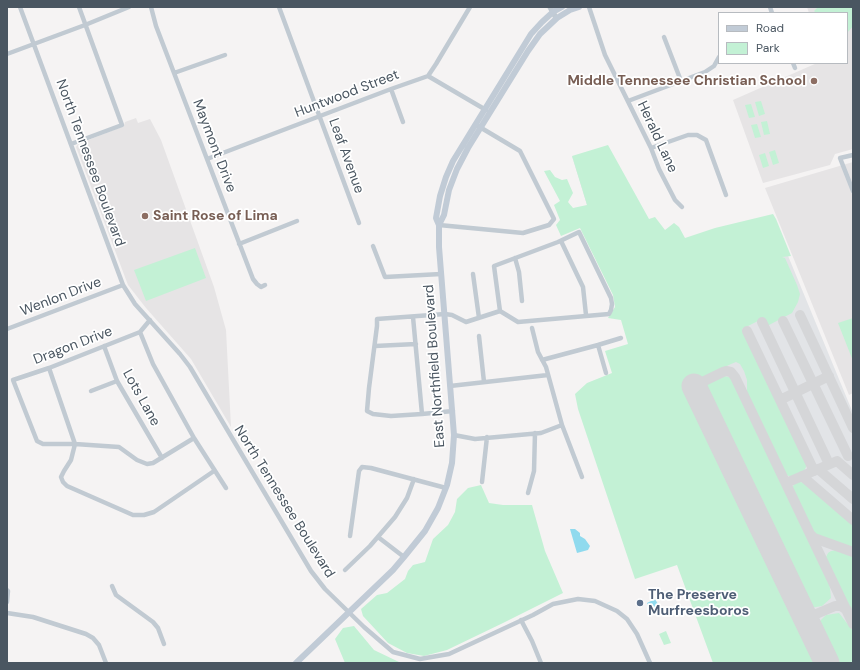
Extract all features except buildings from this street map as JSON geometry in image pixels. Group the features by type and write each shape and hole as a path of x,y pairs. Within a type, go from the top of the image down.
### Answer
{"main road":[{"name":"East Northfield Boulevard","path":"439,225 444,215 449,190 457,169 481,128 487,111 531,34 551,9 562,7"},
{"name":"East Northfield Boulevard","path":"296,663 393,570 425,531 438,508 446,488 452,463 454,435 439,247 439,225 436,218 440,196 453,161 475,124 487,111 540,34 557,18 570,10 579,7"}],"street":[{"name":"North Tennessee Boulevard","path":"20,7 123,285 135,304 190,367 311,571 325,589 393,652 420,659 449,654 553,604 578,599 595,601 617,611 627,619 637,634 650,663"},
{"path":"71,144 122,125 79,7"},
{"path":"7,54 129,7"},
{"name":"Maymont Drive","path":"151,7 156,26 253,279 261,287 264,286"},
{"name":"Leaf Avenue","path":"279,7 359,223"},
{"path":"470,7 428,76 487,111"},
{"name":"Herald Lane","path":"589,7 605,55 651,148 659,169 675,200 682,206"},
{"path":"551,9 557,18"},
{"path":"664,37 681,81"},
{"path":"174,73 225,55"},
{"path":"628,101 705,72 714,66 718,59"},
{"name":"Huntwood Street","path":"207,159 428,76"},
{"path":"391,89 403,122"},
{"path":"439,225 523,232 549,224 554,219 520,151 475,124"},
{"path":"651,148 688,135 697,134 706,140 726,196"},
{"path":"853,155 840,158 853,191"},
{"path":"239,244 297,221"},
{"path":"452,411 391,416 373,414 367,411 377,319 445,314 452,315 466,322 500,311 518,322 609,314 612,304 611,298 579,232 494,266 500,311"},
{"path":"561,240 583,287 586,315"},
{"path":"373,246 385,277 441,274"},
{"path":"515,258 519,272 522,301"},
{"path":"473,274 479,318"},
{"name":"Wenlon Drive","path":"7,329 123,285"},
{"path":"414,316 422,414"},
{"path":"150,320 140,332 153,364 194,438 226,488"},
{"path":"532,328 538,352 546,367 562,425 582,477"},
{"name":"Dragon Drive","path":"75,444 43,444 37,440 14,380 49,368 140,332"},
{"path":"479,336 484,382"},
{"path":"542,360 621,338"},
{"path":"375,346 416,344"},
{"path":"598,345 606,373"},
{"name":"Lots Lane","path":"104,346 116,381 162,458"},
{"path":"49,368 75,444 71,460 61,476 63,482 67,486 133,515 144,516 154,512 214,471"},
{"path":"450,386 548,375"},
{"path":"91,391 116,381"},
{"path":"454,435 475,438 535,433 562,425"},
{"path":"528,493 534,471 535,433"},
{"path":"482,482 487,437"},
{"path":"75,444 119,447 137,460 147,464 153,463 194,438"},
{"path":"350,536 359,471 362,467 371,468 446,488"},
{"path":"345,570 370,546 395,517 407,498 414,479"},
{"path":"378,537 404,557"},
{"path":"112,586 116,595 153,622 158,628 164,644"},
{"path":"7,590 7,602"},
{"path":"7,612 33,617 86,634 93,638 99,645 106,663"},
{"path":"521,620 541,662 535,663"}],"shaded area":[{"name":"Middle Tennessee Christian School","path":"807,7 853,7 853,149 835,154 830,165 763,183 733,100 815,64 848,64 848,12 809,12"},
{"name":"Saint Rose of Lima","path":"136,118 138,123 150,119 161,140 214,287 226,330 231,427 191,359 146,308 128,285 76,147 78,144 124,126 125,122"},
{"path":"572,156 662,250 772,217 853,413 853,663 764,663 637,368"},
{"path":"853,162 853,393 849,395 765,188"}],"green space":[{"path":"818,7 853,7 853,26 848,32 848,12 814,11"},
{"path":"761,101 765,114 759,116 755,102"},
{"path":"751,104 755,117 749,118 745,105"},
{"path":"767,121 770,134 764,135 761,122"},
{"path":"757,124 761,137 755,138 751,125"},
{"path":"608,145 649,219 655,217 665,230 674,223 679,227 685,238 715,228 773,214 791,256 782,257 785,258 800,294 798,302 792,313 769,325 767,325 764,318 742,329 807,465 803,473 792,477 786,475 783,471 747,395 747,380 740,364 736,362 731,364 684,387 817,663 713,663 677,565 635,579 578,409 575,394 587,383 612,373 605,351 628,344 621,320 608,318 615,307 613,295 580,228 561,236 556,225 560,220 554,205 560,201 544,171 550,170 555,177 562,180 567,179 573,193 568,202 573,208 587,205 572,156"},
{"path":"775,150 779,163 773,165 769,152"},
{"path":"765,153 769,166 763,168 759,155"},
{"path":"195,248 206,278 146,301 134,270"},
{"path":"853,318 853,361 838,323"},
{"path":"721,375 732,378 829,580 831,598 822,606 810,608 705,390 708,383"},
{"path":"796,482 805,483 853,525 853,549 818,536 814,533 793,491 793,486"},
{"path":"481,485 489,503 503,505 532,505 545,551 563,593 447,650 424,656 407,653 388,643 363,616 361,609 377,595 387,593 405,579 408,571 413,565 425,562 433,539 448,525 455,512 457,499 468,488"},
{"path":"836,550 853,556 853,616 827,562 826,557 828,553"},
{"path":"839,613 853,631 853,663 835,663 817,624 826,615"},
{"path":"354,626 374,650 399,662 407,663 345,663 335,639 343,628"},
{"path":"666,631 671,643 664,645 659,634"}],"water":[{"path":"570,529 575,529 580,533 580,536 585,539 590,546 588,550 577,553"},
{"path":"655,599 659,606 649,611 647,603"}],"taxiway":[{"path":"800,315 853,428"},
{"path":"783,321 848,456"},
{"path":"762,322 829,464"},
{"path":"747,331 814,471"},
{"path":"694,386 726,371 731,372 735,377 853,624"},
{"path":"780,400 829,376"},
{"path":"786,483 837,461 853,475"},
{"path":"818,469 853,499"},
{"path":"802,476 853,520"},
{"path":"811,535 814,538 853,552"},
{"path":"811,631 809,625 814,615 835,606 841,606 847,610"},
{"path":"802,612 807,615 814,615"}],"runway":[{"path":"694,386 827,663"}],"place":[{"name":"Middle Tennessee Christian School","path":"814,81"},
{"name":"Saint Rose of Lima","path":"145,216"},
{"name":"The Preserve Murfreesboros","path":"640,603"}]}
